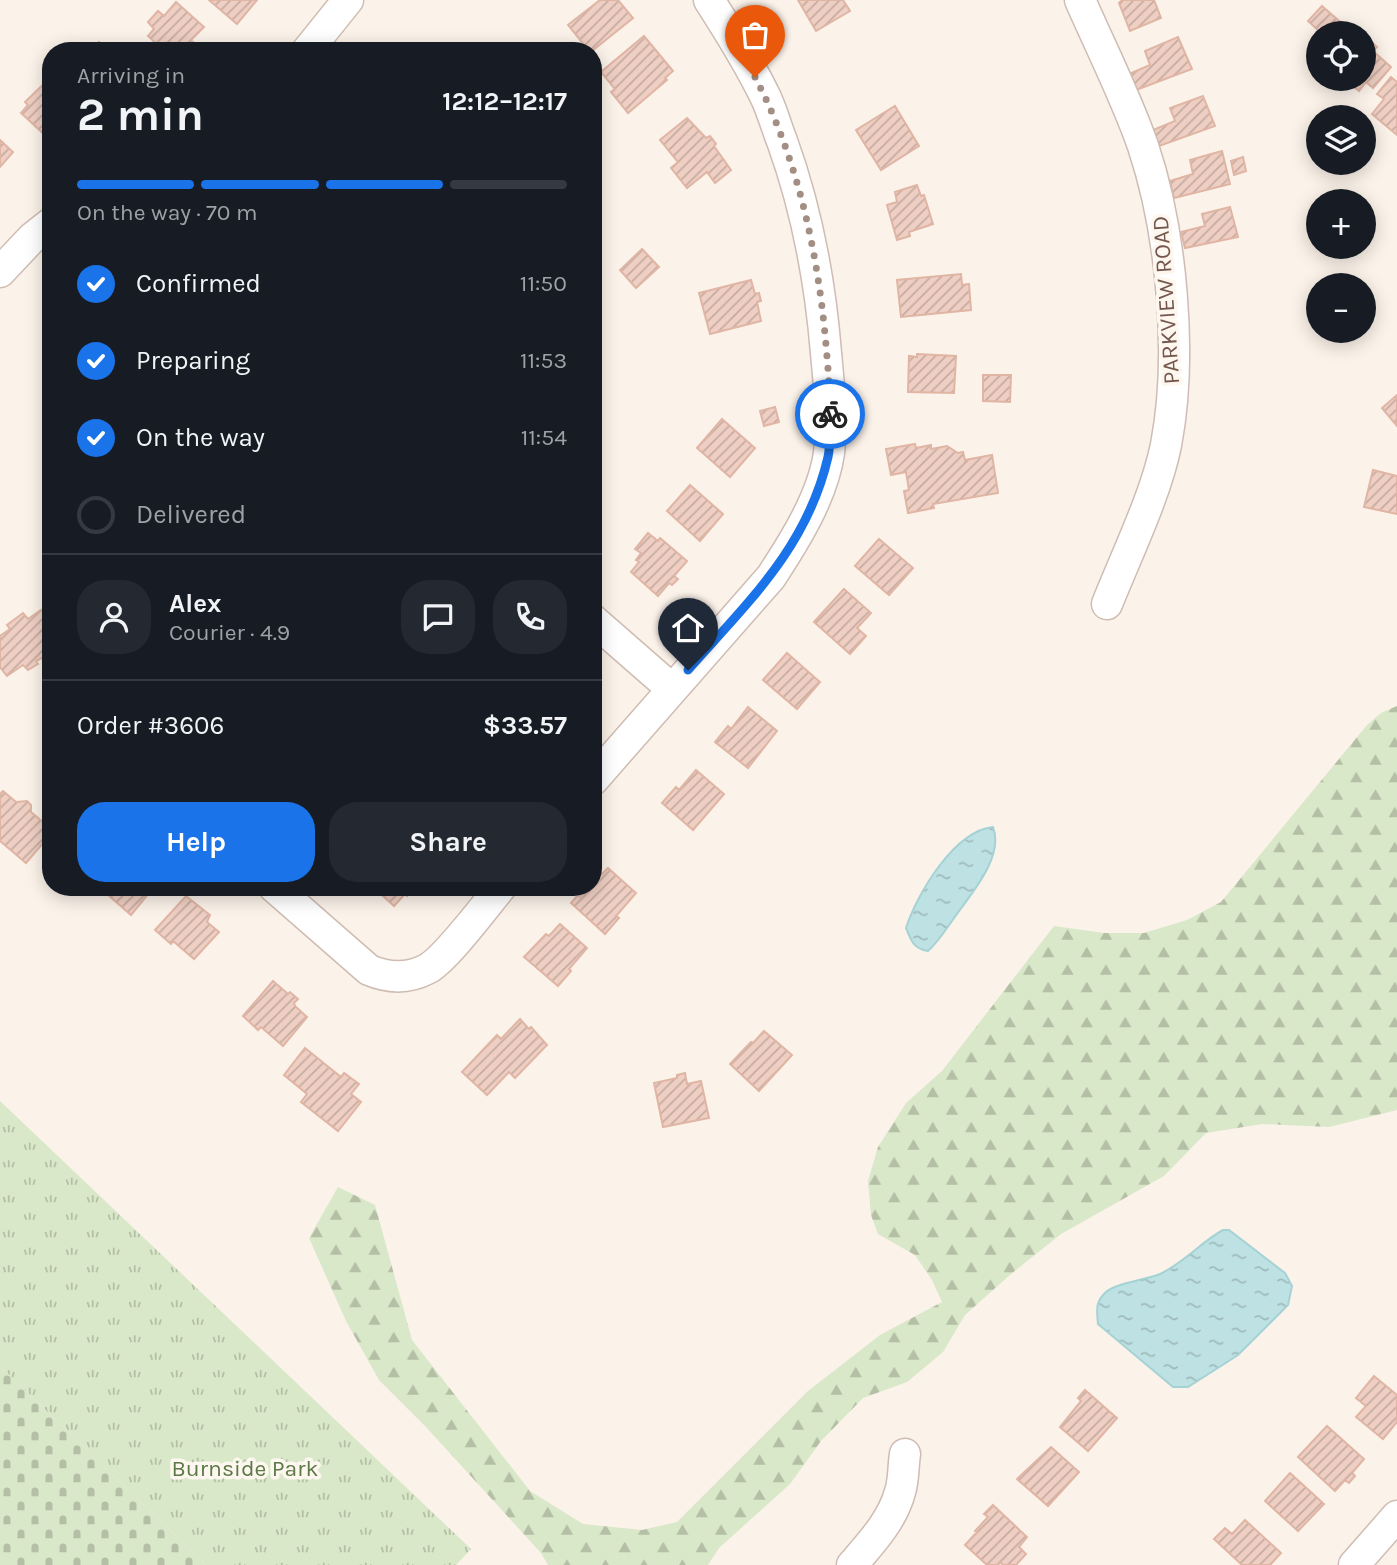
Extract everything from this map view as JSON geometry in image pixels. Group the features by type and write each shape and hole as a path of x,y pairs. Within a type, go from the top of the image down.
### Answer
{"street":[{"path":"314,42 348,0"},
{"path":"602,770 771,577 795,541 814,501 829,454 830,400 824,324 815,255 796,180 766,98 733,36 709,0"},
{"name":"PARKVIEW ROAD","path":"1080,0 1142,145 1155,190 1167,260 1172,326 1172,395 1166,447 1153,489 1107,604"},
{"path":"0,272 42,230"},
{"path":"602,628 672,689"},
{"path":"284,896 369,970 394,977 429,968 493,896"},
{"path":"852,1565 893,1512 901,1490 905,1454"},
{"path":"1354,1565 1397,1517"}],"green space":[{"path":"1397,706 1397,1110 1329,1127 1262,1124 1206,1133 1164,1176 1061,1234 1011,1274 965,1315 943,1352 907,1382 863,1398 821,1441 790,1484 719,1548 708,1565 548,1565 541,1553 426,1427 379,1380 346,1321 309,1238 338,1187 375,1205 412,1340 530,1491 583,1524 642,1530 677,1522 808,1391 880,1335 942,1302 932,1280 915,1255 878,1234 871,1215 868,1181 878,1147 906,1103 942,1071 1054,926 1104,933 1144,933 1187,920 1221,902 1367,725 1381,713"},
{"name":"Burnside Park","path":"0,1101 471,1549 456,1565 206,1565 0,1366"},
{"path":"0,1366 206,1565 0,1565"}],"water":[{"path":"993,827 994,851 983,877 935,944 928,951 919,948 911,940 906,928 928,882 964,840"},
{"path":"1223,1230 1229,1230 1285,1273 1292,1286 1288,1305 1238,1355 1188,1387 1173,1387 1098,1324 1098,1304 1108,1290 1160,1274"}],"building":[{"path":"209,0 257,0 237,24"},
{"path":"600,0 618,0 633,18 602,43 582,42 568,25"},
{"path":"798,0 843,0 850,11 816,31"},
{"path":"1122,0 1154,0 1161,18 1130,31 1119,3"},
{"path":"176,2 204,27 191,40 193,42 154,42 148,36 154,29 148,22 158,11 164,16"},
{"path":"1322,6 1339,21 1308,21"},
{"path":"644,36 673,71 665,78 667,80 628,113 611,92 615,89 602,71"},
{"path":"1178,37 1192,69 1136,90 1129,74 1150,65 1145,51"},
{"path":"1376,54 1391,67 1376,84"},
{"path":"1391,77 1397,82 1397,135 1376,117 1376,109 1384,99 1377,94"},
{"path":"42,86 42,132 21,113 28,105 25,102"},
{"path":"1203,96 1215,126 1159,146 1153,130 1175,121 1170,108"},
{"path":"895,106 919,146 881,170 856,130"},
{"path":"687,118 706,138 710,136 731,170 715,183 707,172 687,188 671,168 678,162 660,140"},
{"path":"0,140 13,152 0,167"},
{"path":"1222,151 1230,184 1174,198 1170,181 1193,174 1190,160"},
{"path":"1243,157 1246,171 1234,175 1231,161"},
{"path":"917,185 921,196 924,195 933,224 909,232 910,236 897,240 887,205 897,202 895,192"},
{"path":"1230,207 1238,237 1185,248 1181,232 1205,226 1202,214"},
{"path":"642,249 659,267 636,288 620,270"},
{"path":"961,274 962,285 969,284 971,310 901,317 897,280"},
{"path":"751,280 755,294 759,293 761,301 757,302 761,321 710,334 699,293"},
{"path":"917,354 956,356 954,393 908,392 909,356 917,357"},
{"path":"983,375 1011,375 1010,402 983,401"},
{"path":"1397,395 1397,426 1382,408"},
{"path":"775,407 779,422 764,426 760,411"},
{"path":"722,419 755,448 730,477 697,448"},
{"path":"915,444 916,448 931,445 931,449 947,446 958,453 963,452 965,460 992,455 998,493 933,504 934,508 908,513 904,491 909,490 906,472 891,475 886,449"},
{"path":"1373,470 1397,476 1397,514 1364,507"},
{"path":"690,485 723,514 700,541 667,511"},
{"path":"648,533 658,541 660,538 687,561 674,576 678,579 672,585 669,583 658,596 631,572 639,562 636,560 641,553 635,549"},
{"path":"879,539 913,568 889,595 855,566"},
{"path":"844,589 871,613 857,628 866,636 850,654 814,622"},
{"path":"42,611 42,658 28,670 23,665 7,676 0,667 0,636 10,629 7,625 23,613 28,619"},
{"path":"787,653 820,682 797,709 763,680"},
{"path":"748,707 777,731 748,768 715,742 728,726 731,729"},
{"path":"696,770 724,794 693,830 662,803 676,787 679,790"},
{"path":"3,791 16,802 27,801 31,805 31,812 42,821 42,844 26,863 0,841 0,794"},
{"path":"608,868 636,893 605,934 571,903 577,896 602,896 602,874"},
{"path":"109,896 147,896 131,915"},
{"path":"186,896 210,915 207,922 219,932 194,959 155,930"},
{"path":"383,896 403,896 394,906"},
{"path":"560,924 587,948 558,986 524,957"},
{"path":"273,981 298,999 294,1003 295,1006 307,1017 283,1046 261,1027 258,1030 243,1016"},
{"path":"520,1019 547,1045 515,1078 509,1072 487,1095 462,1072 497,1035 501,1039"},
{"path":"764,1031 792,1055 759,1091 730,1064"},
{"path":"305,1048 341,1077 344,1073 359,1084 351,1094 361,1102 338,1131 301,1102 307,1094 284,1075"},
{"path":"685,1073 687,1084 701,1081 709,1118 663,1127 654,1083 677,1078 677,1075"},
{"path":"1374,1376 1397,1395 1397,1422 1383,1439 1356,1417 1366,1406 1356,1398"},
{"path":"1085,1390 1117,1418 1088,1451 1060,1427 1081,1401 1078,1398"},
{"path":"1327,1426 1364,1459 1352,1473 1355,1476 1349,1483 1345,1480 1335,1491 1298,1457"},
{"path":"1051,1447 1079,1472 1048,1506 1017,1479"},
{"path":"1290,1473 1324,1504 1298,1531 1265,1501"},
{"path":"993,1505 1027,1537 1019,1547 1026,1554 1016,1565 1003,1565 1000,1562 998,1565 987,1565 965,1545 988,1517 984,1514"},
{"path":"1245,1520 1281,1553 1270,1565 1242,1565 1214,1539 1225,1528 1232,1534"}],"way so far":[{"path":"755,77 766,98 796,180 815,255 824,324 830,414"}],"route":[{"path":"688,670 771,577 795,541 814,501 829,454 830,414"}]}
